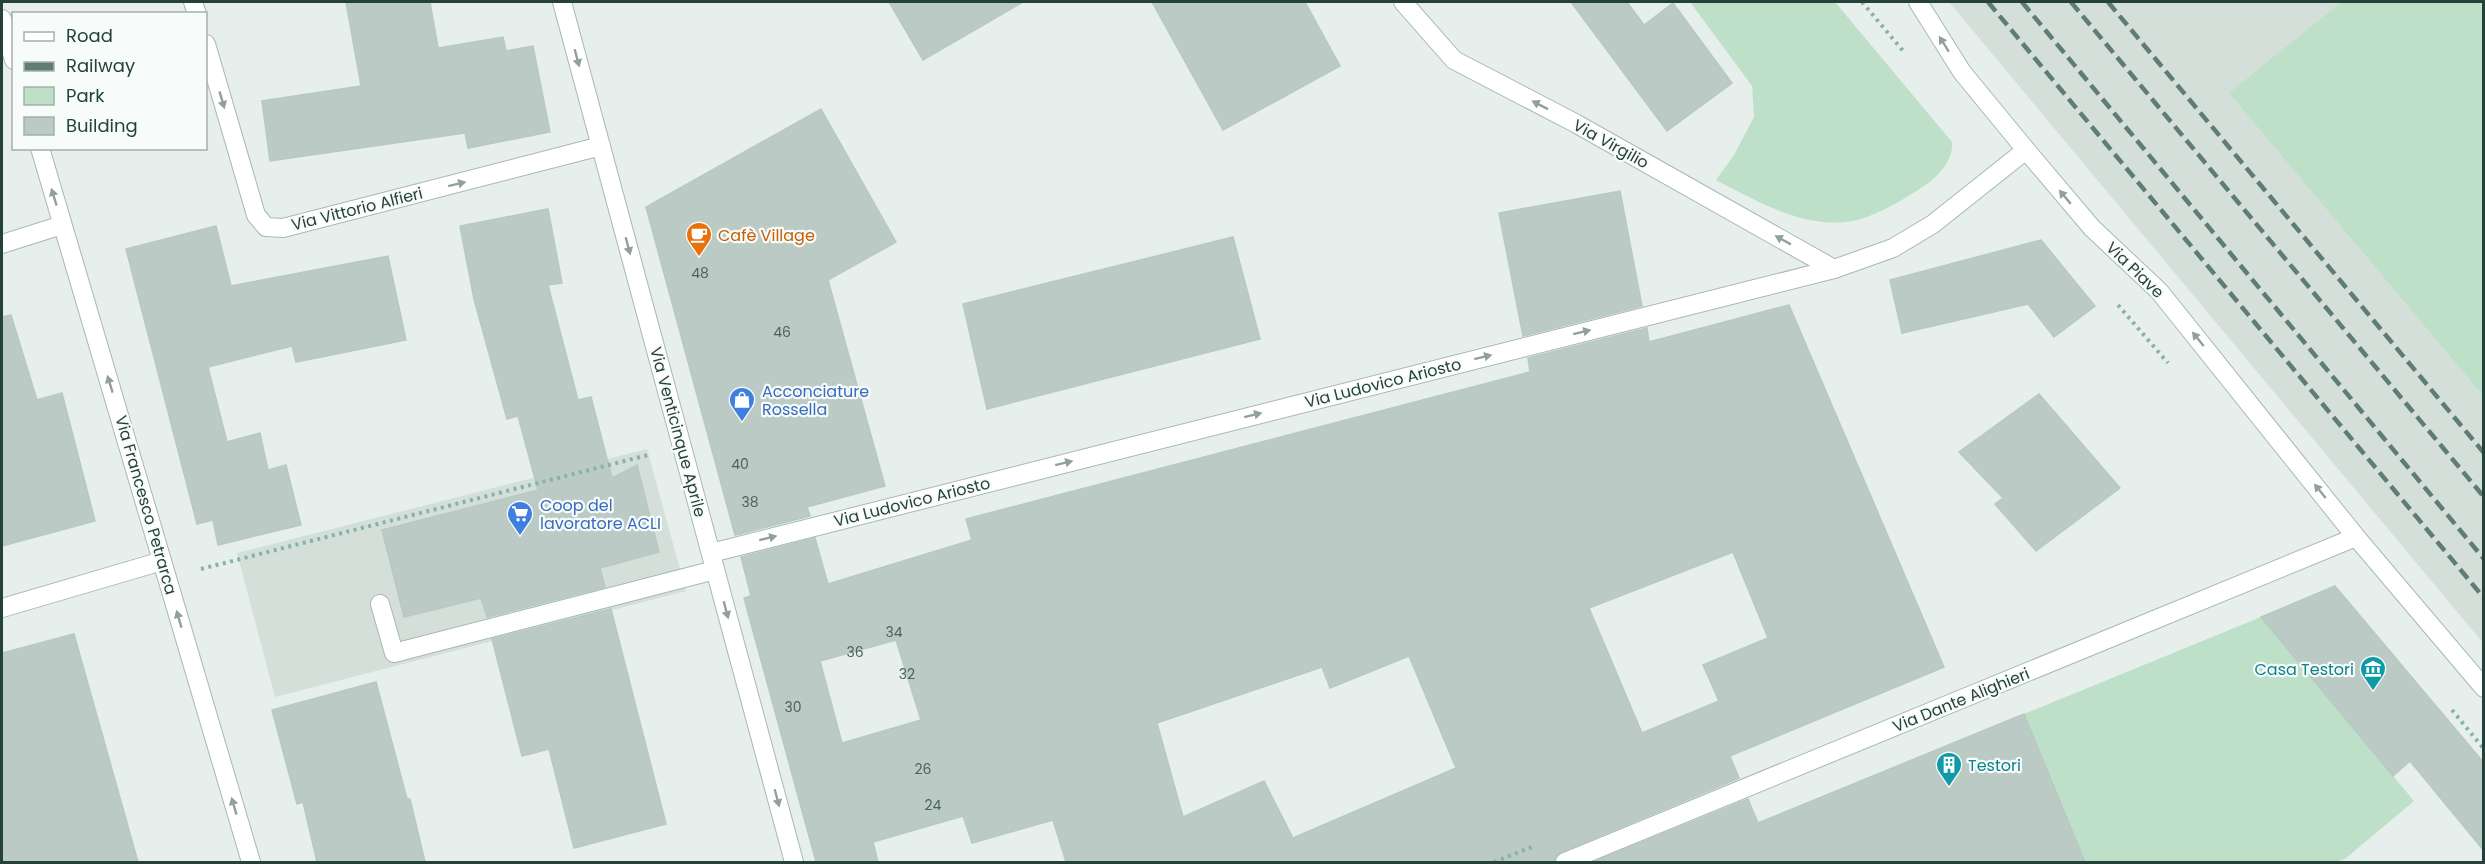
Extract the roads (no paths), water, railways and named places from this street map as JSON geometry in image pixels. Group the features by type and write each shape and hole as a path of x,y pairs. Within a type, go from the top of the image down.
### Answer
{"street":[{"name":"Via Venticinque Aprile","path":"562,2 794,862"},
{"name":"Via Virgilio","path":"1402,2 1454,60 1575,123 1834,269"},
{"name":"Via Piave","path":"1917,2 1962,72 2026,150 2092,228 2159,291 2356,537 2484,688"},
{"path":"2,19 12,53"},
{"name":"Via Vittorio Alfieri","path":"207,47 256,215 266,227 283,228 601,146"},
{"name":"Via Francesco Petrarca","path":"41,150 251,862"},
{"name":"Via Ludovico Ariosto","path":"380,604 394,653 713,562 1834,269 1893,248 1933,224 2026,150"},
{"path":"2,244 62,225"},
{"name":"Via Dante Alighieri","path":"1565,862 2356,537"},
{"path":"2,608 165,569"}],"railway":[{"path":"1988,2 2484,598"},
{"path":"2022,2 2484,559"},
{"path":"2071,2 2484,497"},
{"path":"2108,2 2484,453"}],"place":[{"name":"Cafè Village","path":"699,258"},
{"name":"Acconciature Rossella","path":"742,423"},
{"name":"Coop del lavoratore ACLI","path":"520,537"},
{"name":"Casa Testori","path":"2373,692"},
{"name":"Testori","path":"1949,788"}]}
